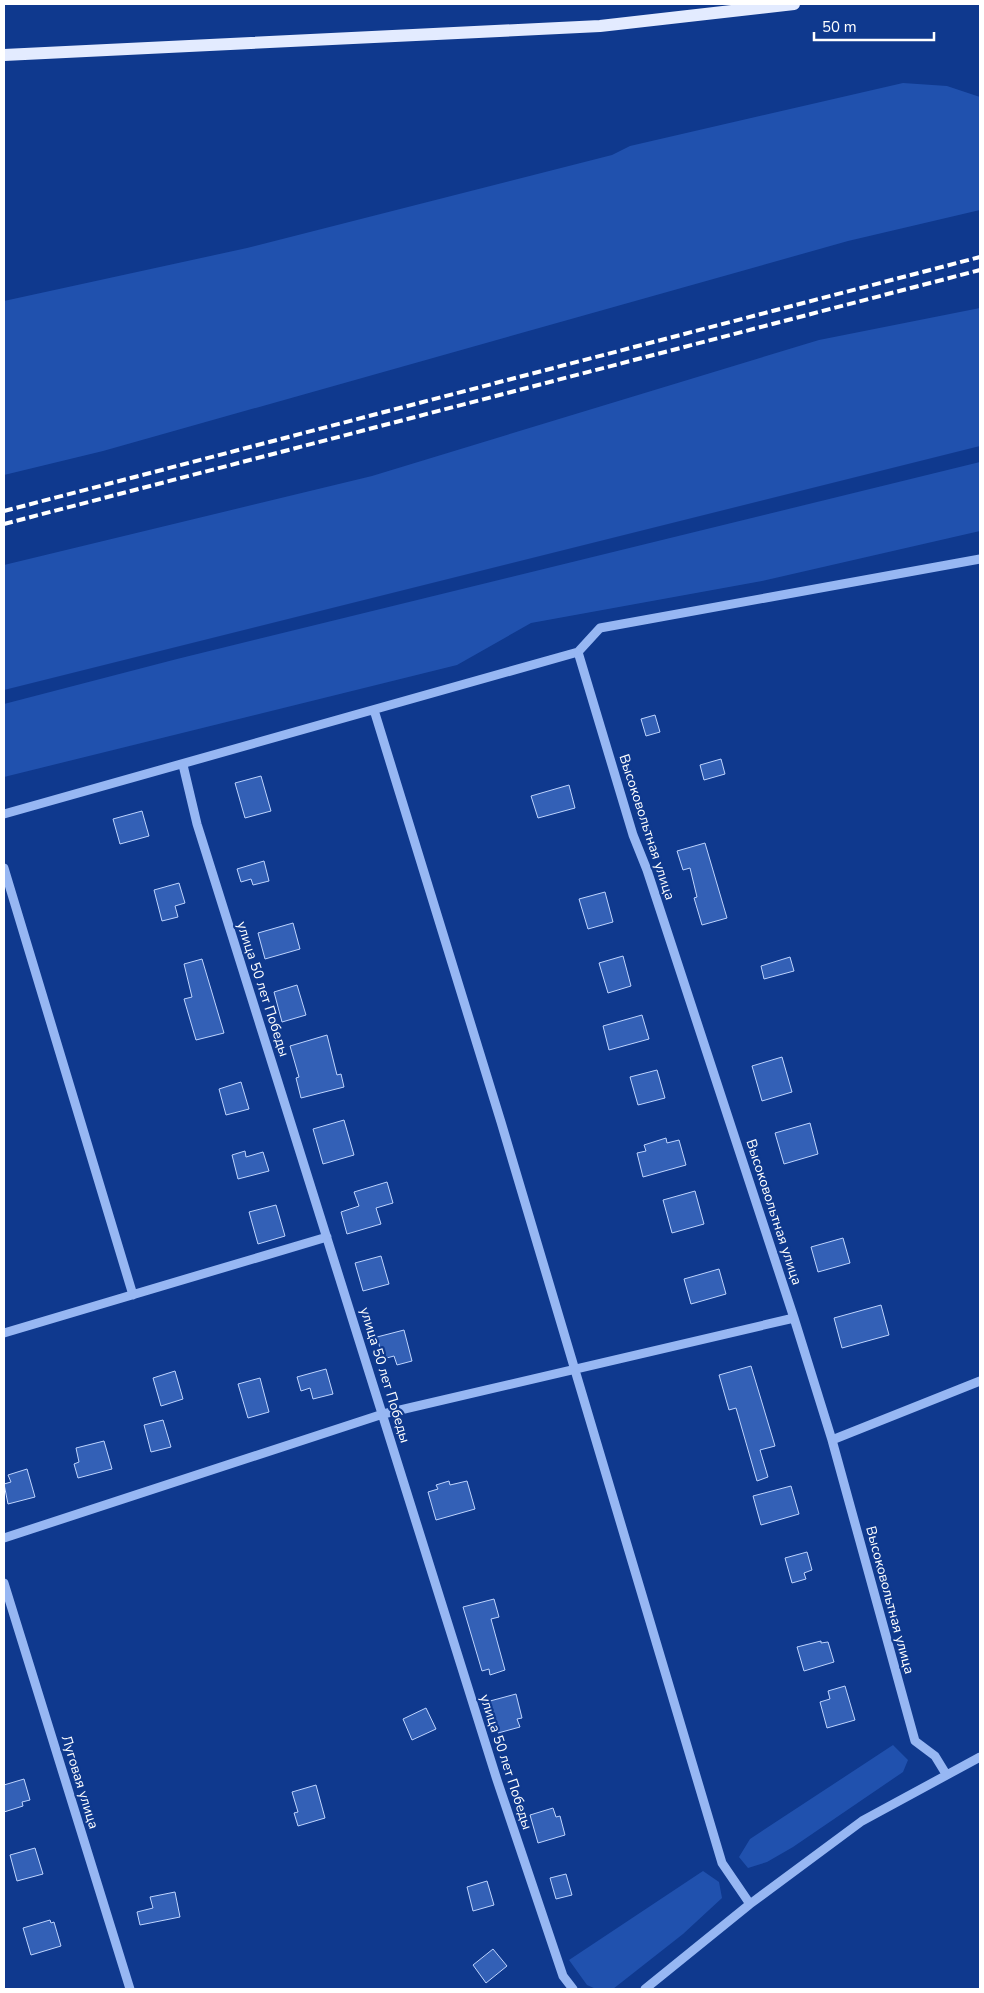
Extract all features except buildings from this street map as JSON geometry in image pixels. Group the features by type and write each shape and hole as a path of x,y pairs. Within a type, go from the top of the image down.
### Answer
{"main road":[{"path":"4,55 600,26 794,4"}],"street":[{"path":"4,814 578,652 600,628 980,559"},
{"name":"Высоковольтная улица","path":"578,652 633,835 647,870 794,1318 832,1440 915,1741 935,1756 946,1774"},
{"path":"374,710 500,1122 722,1864 750,1904"},
{"name":"улица 50 лет Победы","path":"183,765 197,824 497,1780 563,1976 573,1989"},
{"path":"4,868 133,1295"},
{"path":"4,1333 327,1237"},
{"path":"4,1538 383,1414 794,1318"},
{"path":"832,1440 980,1381"},
{"name":"Луговая улица","path":"4,1583 130,1989"},
{"path":"645,1989 750,1904 862,1822 946,1774 980,1757"}],"shaded area":[{"path":"903,83 947,86 980,97 980,210 848,241 103,451 4,475 4,301 247,248 612,155 630,146"},
{"path":"980,308 980,446 4,690 4,565 372,476 819,340"},
{"path":"980,462 980,531 762,581 531,623 457,665 4,777 4,704 177,659"},
{"path":"893,1745 908,1760 903,1772 793,1847 767,1862 748,1868 739,1857 750,1839"},
{"path":"703,1871 719,1882 722,1898 683,1934 613,1989 596,1989 587,1985 569,1960"}],"railway":[{"path":"4,511 980,257"},
{"path":"4,524 980,270"}]}
